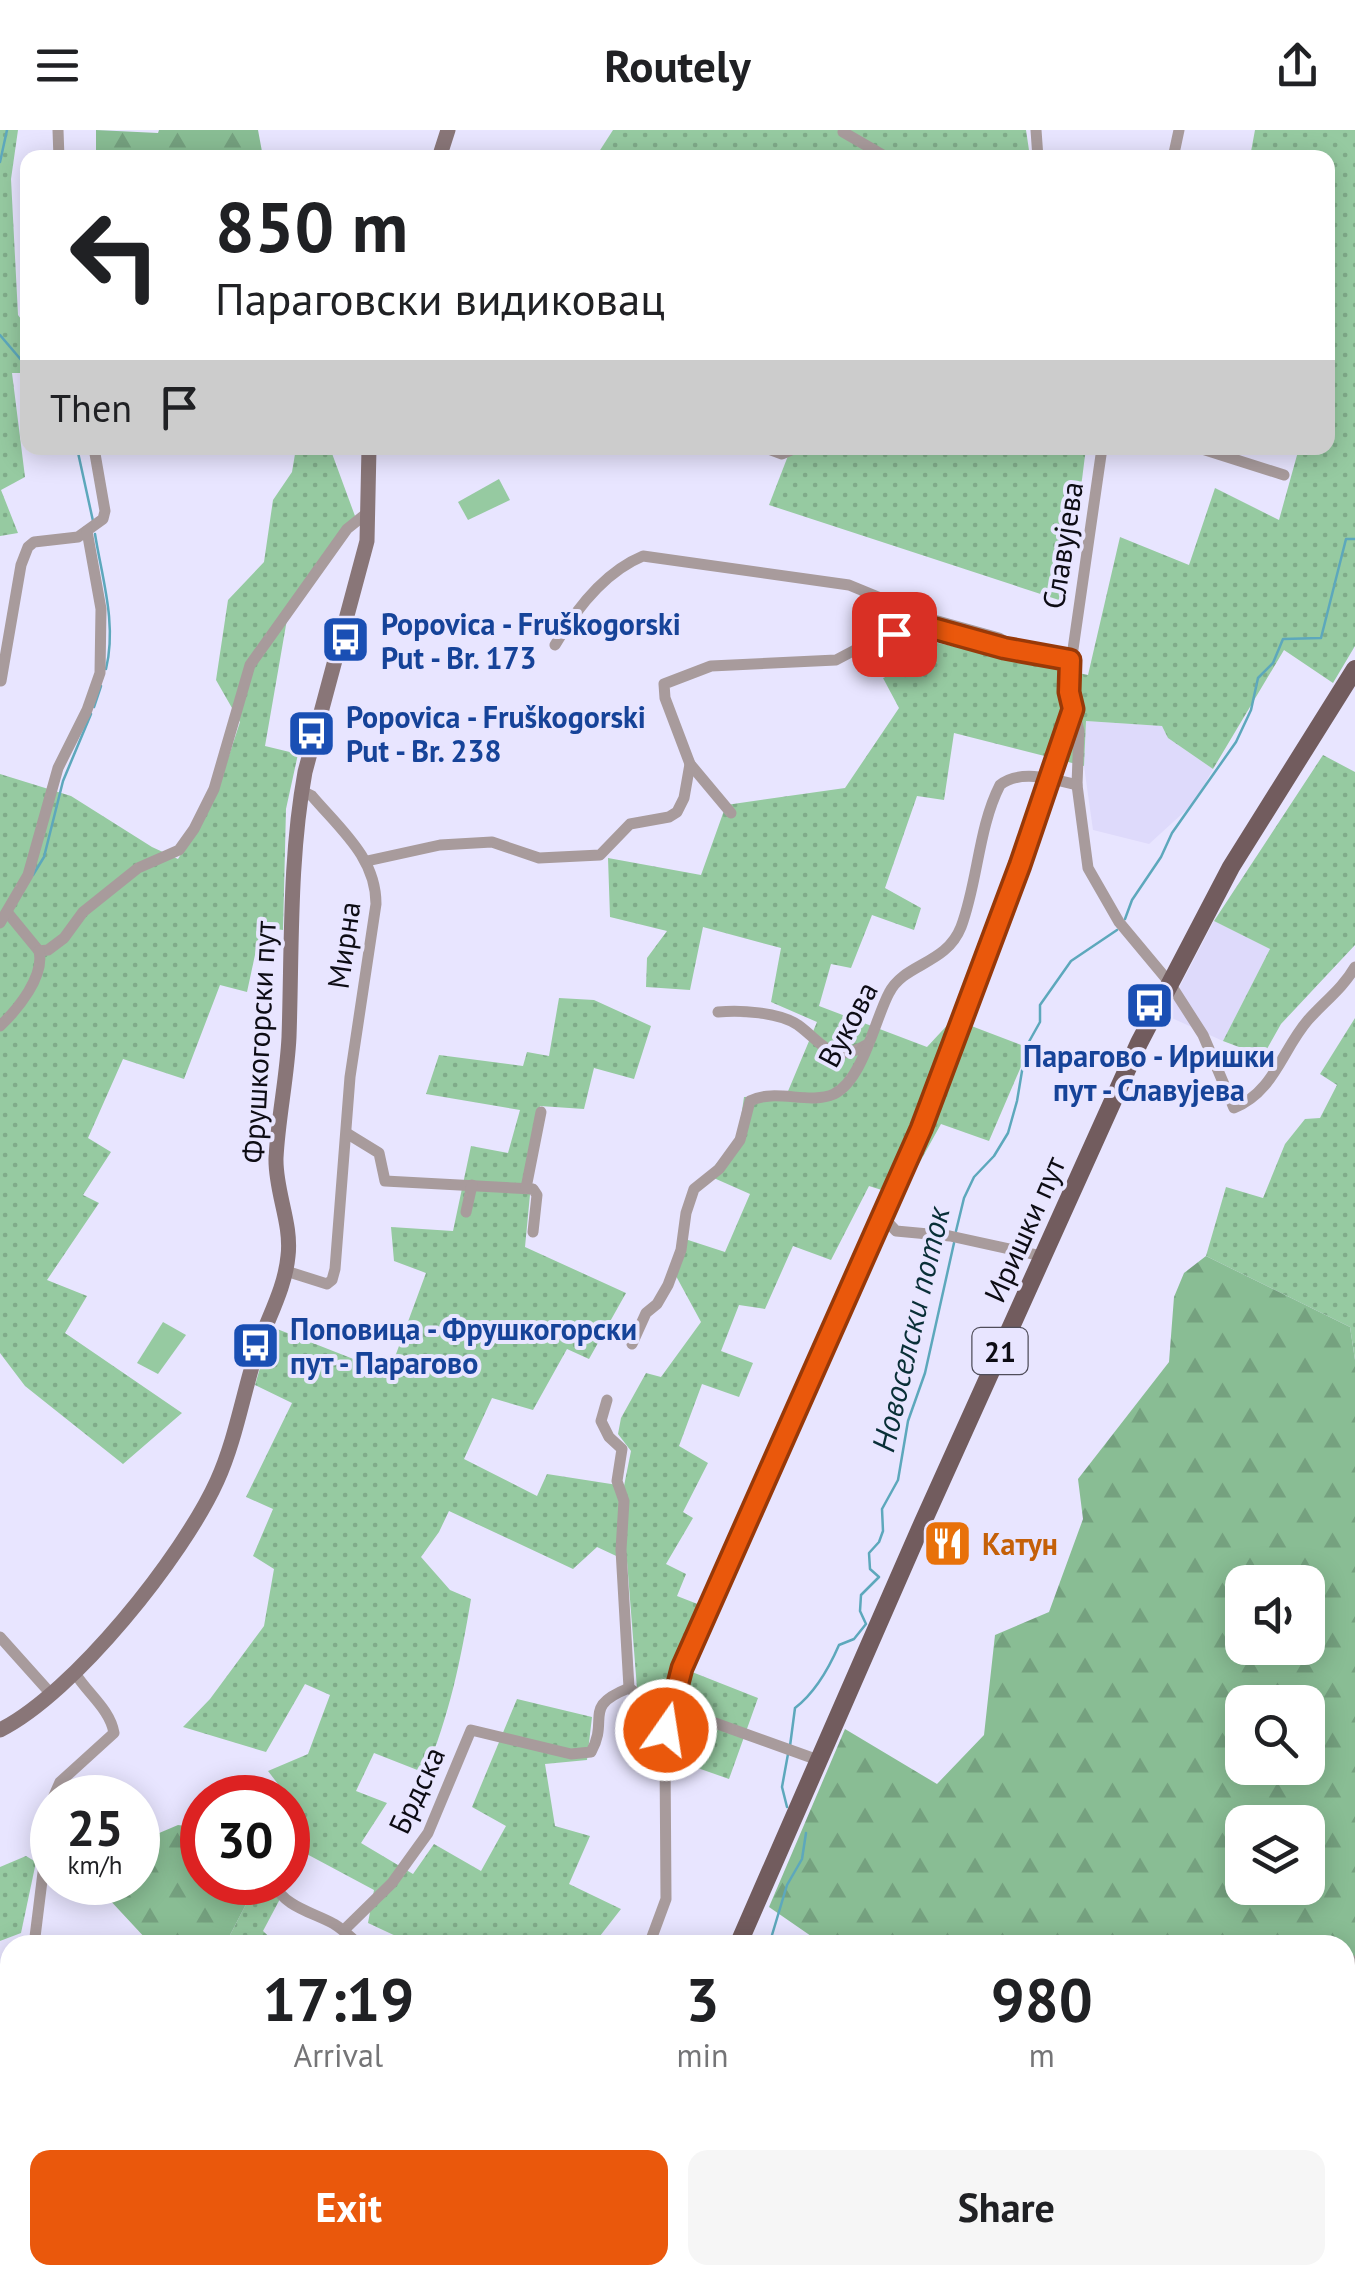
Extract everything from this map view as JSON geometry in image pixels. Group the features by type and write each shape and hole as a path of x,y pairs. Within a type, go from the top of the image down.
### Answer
{"main road":[{"name":"Иришки пут","path":"742,1935 1042,1256 1169,982 1230,867 1355,668"}],"street":[{"path":"843,132 874,150"},
{"path":"1,680 28,547 34,542 78,537 100,522 105,512 95,455"},
{"name":"Фрушкогорски пут","path":"0,1730 52,1695 136,1604 217,1481 286,1271 287,1225 276,1164 288,1043 302,791 363,560 369,455"},
{"name":"Славујева","path":"1101,455 1070,660 1069,692 1079,730 1077,784 1088,868 1119,922 1169,982 1216,1062 1234,1108 1252,1101 1264,1088 1308,1020 1355,967"},
{"path":"1221,455 1284,475"},
{"path":"39,951 48,950 64,938 83,912 138,868 179,850 214,789 250,665 347,529 367,513"},
{"path":"0,1026 39,970 39,951 4,918 28,875 58,768 100,673 101,609 87,531"},
{"path":"555,644 591,594 643,556 856,586 934,620 999,638 1020,650"},
{"path":"0,610 14,601"},
{"path":"731,814 690,764 662,690 664,684 694,670 836,660 872,641 932,628 1070,660"},
{"path":"653,1935 666,1899 665,1753 671,1706 682,1668 884,1217 951,1052 1073,709"},
{"path":"367,861 440,845 492,842 539,858 600,856 630,824 677,812 684,798 690,764"},
{"name":"Вукова","path":"632,1344 646,1313 668,1286 694,1189 720,1169 740,1140 750,1101 836,1093 872,1042 889,993 899,979 937,958 957,936 1000,785 1020,777 1077,784"},
{"name":"Мирна","path":"286,1271 321,1284 332,1280 348,1134 350,1077 376,904 376,884 367,861 312,796 302,791"},
{"path":"718,1012 785,1020 796,1024 811,1040 847,1054 872,1042"},
{"path":"526,1188 541,1112"},
{"path":"348,1134 379,1153 386,1181 533,1189 537,1195 533,1232"},
{"path":"466,1212 472,1185"},
{"path":"884,1217 896,1231"},
{"path":"874,1239 896,1231 956,1237 1042,1256"},
{"path":"607,1400 601,1420 622,1449 617,1480 624,1501 621,1550 630,1688 818,1760"},
{"path":"0,1637 52,1695"},
{"path":"68,1775 114,1733 112,1722 75,1673"},
{"name":"Брдска","path":"344,1930 392,1884 428,1833 471,1730 571,1754 592,1752 602,1703 630,1688"},
{"path":"35,1935 39,1905"},
{"path":"292,1905 349,1935"}],"shaded area":[{"path":"1086,721 1162,726 1168,738 1213,769 1195,802 1149,844 1093,830 1084,766"},
{"path":"1214,921 1270,949 1223,1041 1165,1015"}],"green space":[{"path":"0,130 18,130 11,179 20,373 12,373 25,477 1,490 18,533 0,536"},
{"path":"96,130 258,130 262,150 185,150 96,150"},
{"path":"613,130 1026,130 1029,150 600,150"},
{"path":"1255,130 1355,130 1355,646 1333,683 1284,650 1213,769 1168,738 1162,726 1086,721 1084,766 954,733 944,800 917,796 885,888 921,908 914,930 872,915 851,968 831,964 819,1006 927,1047 953,1019 1029,1048 989,1141 941,1124 901,1196 869,1186 831,1260 793,1246 765,1309 739,1305 721,1351 753,1363 739,1397 702,1384 679,1446 708,1463 683,1512 693,1518 666,1564 686,1574 677,1596 713,1610 687,1670 758,1698 729,1779 635,1746 639,1714 627,1561 597,1547 573,1569 449,1511 421,1557 450,1590 471,1599 453,1688 425,1773 374,1753 356,1791 387,1803 361,1843 413,1874 434,1844 481,1871 506,1826 472,1807 517,1699 592,1717 587,1760 545,1764 555,1826 590,1836 569,1884 621,1909 601,1935 394,1935 368,1923 374,1890 310,1856 310,1775 271,1775 268,1771 308,1754 330,1695 305,1684 266,1752 183,1727 210,1699 264,1626 274,1569 253,1556 273,1509 246,1497 292,1403 255,1385 272,1327 389,1373 426,1273 394,1261 391,1227 453,1231 471,1146 508,1153 520,1110 426,1094 439,1055 523,1066 527,1052 549,1056 559,998 594,1000 651,1026 634,1079 594,1068 584,1109 540,1106 522,1184 531,1184 525,1247 626,1293 589,1359 567,1349 533,1410 492,1398 464,1459 537,1496 547,1474 624,1486 631,1451 618,1434 621,1418 646,1373 661,1377 701,1322 676,1276 685,1239 725,1252 750,1194 707,1175 738,1138 744,1097 786,1096 817,1022 771,1002 781,948 703,927 690,990 646,987 647,958 667,931 610,917 608,858 701,875 726,805 845,788 899,708 883,678 919,663 919,639 1088,675 1120,537 1189,565 1215,488 1279,520 1297,455 1335,455 1335,150 1251,150"},
{"path":"295,455 333,455 355,516 290,602 265,746 298,754 286,809 283,930 261,927 247,992 220,985 184,1079 123,1059 88,1138 111,1152 83,1195 99,1203 47,1280 87,1296 65,1333 182,1413 123,1464 25,1386 0,1353 0,774 71,796 178,859 215,798 240,722 216,680 228,600 264,562 273,500 292,472"},
{"path":"788,455 1085,455 1075,534 1059,600 769,505"},
{"path":"499,479 510,500 468,520 458,502"},
{"path":"1323,755 1355,772 1355,945 1281,1024 1263,1056 1223,1041 1270,949 1214,921"},
{"path":"1355,1018 1355,1360 1350,1327 1206,1256 1226,1187 1263,1198 1285,1144 1305,1119 1320,1118 1337,1085 1320,1074"},
{"path":"1206,1256 1350,1327 1355,1360 1355,1935 810,1935 769,1907 845,1729 937,1784 984,1735 995,1635 1049,1612 1083,1519 1078,1479 1169,1362 1174,1297 1184,1273"},
{"path":"163,1322 186,1335 158,1374 137,1363"},
{"path":"180,1825 180,1905 246,1905 230,1935 142,1935 114,1905 160,1905 160,1833"},
{"path":"26,1856 30,1858 30,1890 21,1933 0,1935 0,1867"},
{"path":"246,1905 277,1905 263,1931 267,1935 230,1935"}],"waterway":[{"path":"0,162 7,130"},
{"path":"0,335 20,359"},
{"path":"79,455 93,521"},
{"path":"95,534 109,618 106,669"},
{"name":"Новоселски поток","path":"1125,919 1172,833 1236,742 1251,710 1258,678 1273,663 1283,639 1321,638 1346,539 1355,539"},
{"path":"94,707 101,686"},
{"path":"33,875 44,857 63,781 91,714"},
{"name":"Новоселски поток","path":"956,1231 974,1177 1008,1133 1026,1047 1040,1022 1040,1005 1071,961 1117,930"},
{"name":"Новоселски поток","path":"790,1746 795,1708 821,1679 839,1645 854,1639 866,1624 860,1611 861,1595 879,1577 870,1569 869,1553 879,1542 882,1509 898,1480 908,1421 925,1373 954,1243"},
{"name":"Новоселски поток","path":"787,1807 782,1787 788,1754"},
{"name":"Новоселски поток","path":"772,1935 787,1885 802,1859 806,1833"}],"place":[{"name":"Popovica - Fruškogorski Put - Br. 173","path":"346,640"},
{"name":"Popovica - Fruškogorski Put - Br. 238","path":"311,733"},
{"name":"Парагово - Иришки пут - Славујева","path":"1149,1006"},
{"name":"Поповица - Фрушкогорски пут - Парагово","path":"255,1345"},
{"name":"Катун","path":"947,1543"}],"route":[{"path":"666,1730 682,1668 921,1129 1020,865 1073,709 1070,660 1004,648 932,628 894,634"}]}
